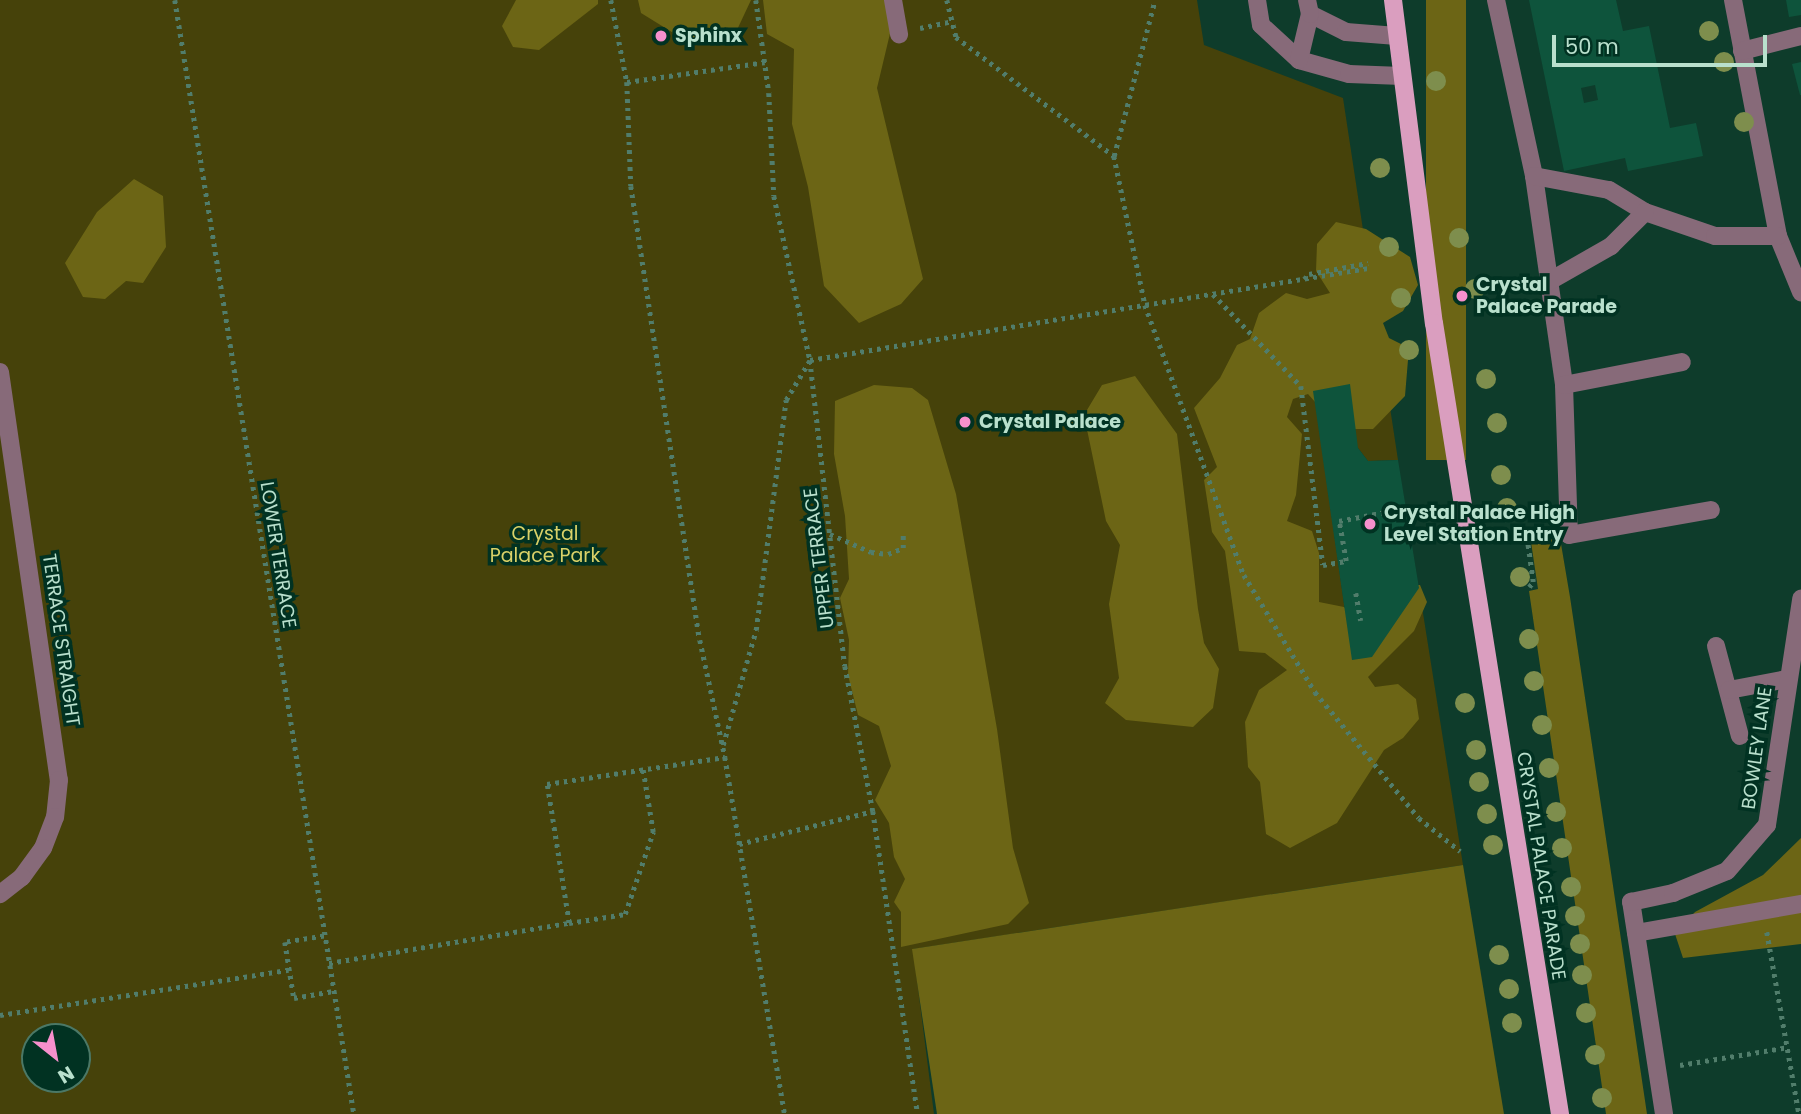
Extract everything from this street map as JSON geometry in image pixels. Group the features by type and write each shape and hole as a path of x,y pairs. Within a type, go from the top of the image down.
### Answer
{"main road":[{"name":"CRYSTAL PALACE PARADE","path":"1393,0 1464,523 1560,1114"}],"street":[{"path":"892,0 899,34"},
{"path":"1257,0 1261,25 1299,60 1349,74 1402,76"},
{"path":"1496,0 1534,176 1564,385 1569,535 1711,510"},
{"path":"1733,0 1778,236 1801,292"},
{"path":"1299,60 1309,7 1346,32 1397,36"},
{"path":"1742,51 1801,36"},
{"path":"1534,176 1609,190 1645,212 1715,236 1778,236"},
{"path":"1548,282 1611,246 1645,212"},
{"path":"1564,385 1682,362"},
{"name":"TERRACE STRAIGHT","path":"0,372 59,780 55,817 43,848 22,877 0,894"},
{"name":"BOWLEY LANE","path":"1636,933 1631,902 1673,893 1727,871 1756,841 1767,825 1801,598"},
{"path":"1716,646 1740,736"},
{"path":"1729,690 1787,679"},
{"path":"1664,1114 1636,933 1801,904"}],"path":[{"name":"LOWER TERRACE","path":"175,0 354,1114"},
{"path":"611,0 627,82 631,186 700,640 725,757 785,1114"},
{"name":"UPPER TERRACE","path":"756,0 765,62 774,196 810,360 845,666 873,811 918,1114"},
{"path":"947,0 956,37 1114,156"},
{"path":"1155,0 1114,156 1145,305 1244,575 1315,692 1419,818 1461,851"},
{"path":"899,34 951,21"},
{"path":"627,82 765,62"},
{"path":"723,746 756,630 786,400 810,360 1304,280 1369,266"},
{"path":"1213,294 1301,386 1323,565 1346,561 1339,521 1406,508"},
{"path":"830,533 871,552 888,554 904,548 903,535"},
{"path":"1529,587 1532,582 1527,539 1540,536"},
{"path":"1356,593 1361,621"},
{"path":"569,923 547,784 725,757"},
{"path":"329,963 625,914 653,832 643,769"},
{"path":"739,844 873,811"},
{"path":"1762,909 1790,1047 1800,1114"},
{"path":"324,936 285,942 294,998 334,990"},
{"path":"0,1015 289,970"},
{"path":"1657,1068 1790,1047"}],"green space":[{"name":"Crystal Palace Park","path":"0,0 1197,0 1204,45 1343,98 1398,460 1368,461 1314,391 1352,660 1419,588 1463,865 913,949 934,1114 0,1114"}],"shaded area":[{"path":"516,0 598,0 598,4 539,50 513,47 502,26"},
{"path":"638,0 751,0 736,32 688,42 641,13"},
{"path":"763,0 898,0 877,88 923,279 901,304 859,323 824,286 808,187 792,124 794,49 767,34"},
{"path":"1426,0 1466,0 1466,460 1426,460"},
{"path":"134,179 163,196 166,247 143,283 126,281 105,299 83,297 65,263 97,212"},
{"path":"1336,222 1366,229 1410,257 1418,285 1403,311 1383,323 1389,338 1409,348 1405,396 1373,429 1339,429 1308,394 1293,399 1287,417 1302,434 1296,495 1287,521 1312,531 1319,553 1319,602 1344,607 1358,619 1404,585 1420,585 1427,602 1414,631 1368,677 1375,687 1398,684 1416,699 1419,719 1403,738 1384,750 1337,823 1290,848 1266,834 1260,782 1248,767 1245,722 1259,690 1287,670 1265,653 1239,651 1225,551 1212,532 1204,480 1217,467 1194,408 1220,378 1237,345 1250,339 1259,313 1286,293 1307,299 1330,293 1316,271 1317,244"},
{"path":"1135,376 1177,434 1204,643 1219,669 1213,708 1193,727 1126,720 1105,703 1119,678 1109,604 1120,545 1106,521 1084,415 1102,385"},
{"path":"874,385 912,388 928,400 956,494 997,729 1013,848 1029,903 1008,924 901,947 901,912 894,902 905,879 894,857 889,823 875,800 891,766 879,726 858,715 848,675 849,640 840,598 849,579 845,516 834,454 835,401"},
{"path":"1560,538 1647,1114 1606,1114 1529,591 1538,589 1531,542"},
{"path":"1801,838 1801,944 1683,958 1675,934 1695,912 1763,875"},
{"path":"1463,865 1504,1114 937,1114 912,949"}],"building":[{"path":"1529,0 1616,0 1623,31 1649,26 1670,128 1696,123 1703,156 1628,171 1625,158 1564,171","holes":["1595,85 1598,100 1584,103 1581,88"]},
{"path":"1786,0 1801,0 1801,15 1789,17"},
{"path":"1801,62 1801,95 1800,95 1792,64"},
{"name":"Crystal Palace High Level Station Entry","path":"1350,384 1358,448 1368,461 1398,460 1419,588 1372,657 1352,660 1313,391"}],"place":[{"name":"Sphinx","path":"661,36"},
{"name":"Crystal Palace Parade","path":"1462,296"},
{"name":"Crystal Palace","path":"965,422"},
{"name":"Crystal Palace High Level Station Entry","path":"1370,524"}]}
